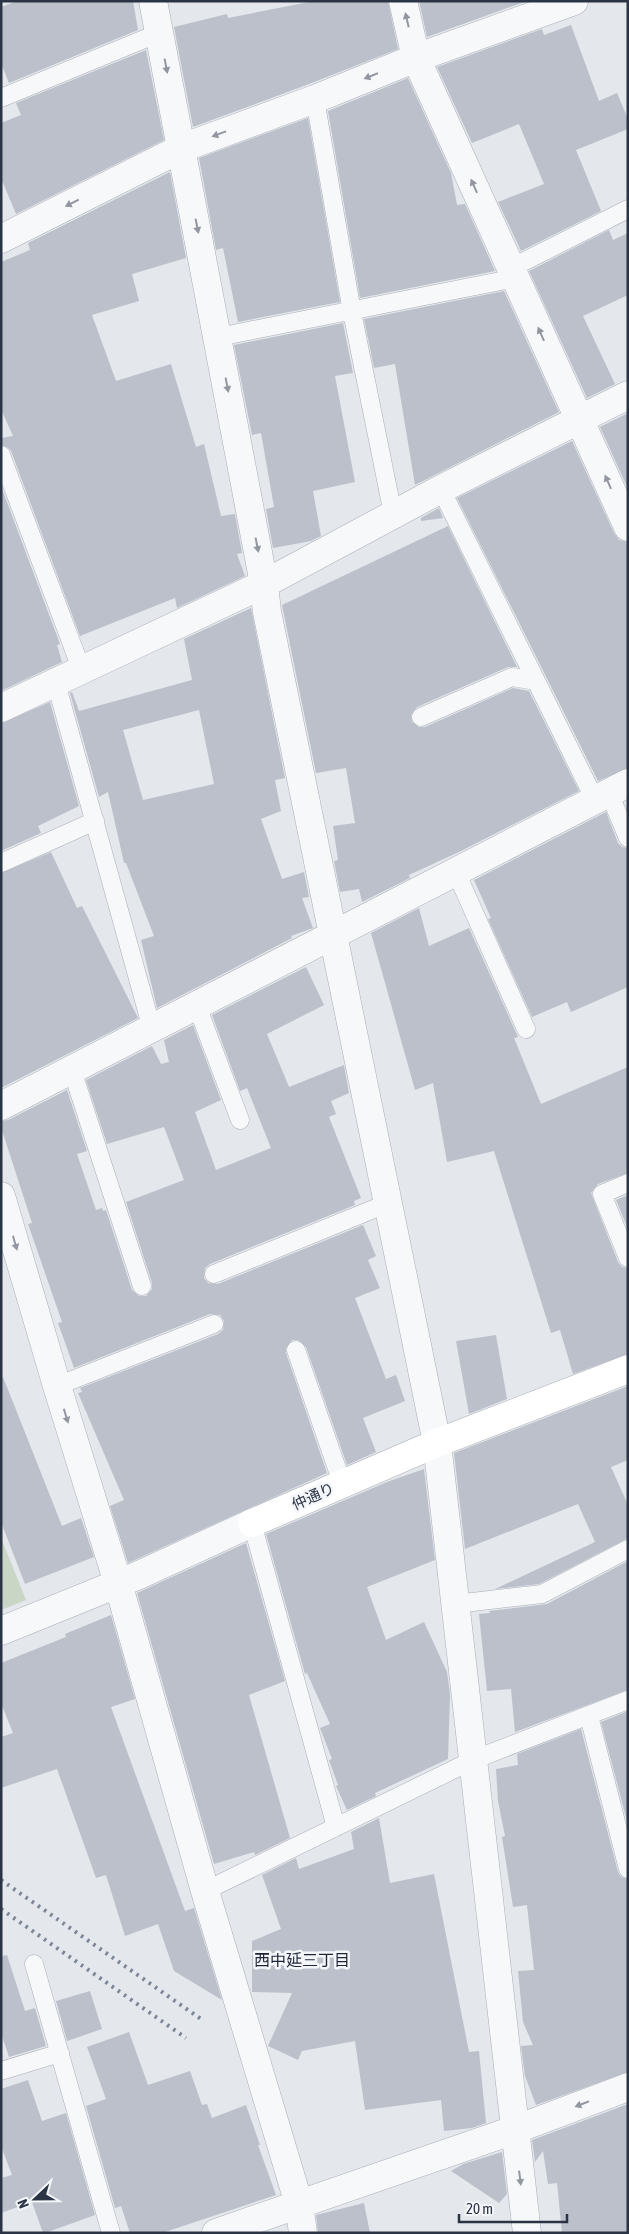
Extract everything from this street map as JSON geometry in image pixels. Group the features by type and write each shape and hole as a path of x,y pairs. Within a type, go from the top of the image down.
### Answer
{"street":[{"path":"153,1 218,337 264,584 267,612 334,936 386,1204 437,1443 527,2233"},
{"path":"403,1 416,58 628,527"},
{"path":"1,239 182,148 315,99 416,58 574,1"},
{"path":"1,708 264,584 392,514 628,395"},
{"path":"1,1106 611,792"},
{"path":"1,1196 56,1386 118,1583 205,1890 298,2204 303,2233"},
{"name":"仲通り","path":"1,1631 118,1583 342,1483 437,1443 628,1369"},
{"path":"216,2233 514,2130 628,2087"}],"lane":[{"path":"1,98 159,33"},
{"path":"315,99 352,312 392,514"},
{"path":"218,337 352,312 513,273 628,209"},
{"path":"1,455 82,671"},
{"path":"441,489 536,681 611,792 628,838"},
{"path":"421,717 512,677 536,681"},
{"path":"56,683 152,1029"},
{"path":"1,863 95,821"},
{"path":"456,872 526,1030"},
{"path":"197,1006 240,1120"},
{"path":"72,1070 142,1286"},
{"path":"628,1182 602,1194 628,1258"},
{"path":"214,1274 386,1204"},
{"path":"56,1386 214,1324"},
{"path":"296,1350 342,1483"},
{"path":"252,1523 336,1827"},
{"path":"455,1604 542,1594 628,1549"},
{"path":"205,1890 473,1760 628,1700"},
{"path":"589,1716 628,1869"},
{"path":"34,1964 111,2233"},
{"path":"1,2071 60,2053"}],"green space":[{"path":"1,1538 26,1600 1,1610"}],"building":[{"path":"17,1 133,1 138,30 9,83 1,63 1,7"},
{"path":"314,1 388,1 398,49 193,127 174,27 227,14 228,18"},
{"path":"419,1 527,1 427,37"},
{"path":"571,25 599,101 617,93 628,119 628,129 576,150 601,211 521,251 498,202 544,184 519,124 472,143 437,67 542,29 544,35"},
{"path":"146,50 164,140 16,214 1,178 1,123 21,115 16,103"},
{"path":"408,78 451,173 457,205 465,204 495,271 360,298 328,111"},
{"path":"308,118 340,302 238,322 223,248 216,250 199,158"},
{"path":"170,172 186,258 132,274 139,301 92,315 116,381 171,364 196,447 204,444 221,516 235,514 242,553 237,554 245,576 177,608 175,598 80,636 11,451 1,445 1,438 13,436 1,409 1,262 30,250 28,243"},
{"path":"609,230 613,240 628,233 628,295 583,316 615,384 587,398 529,271"},
{"path":"504,291 559,412 415,485 395,364 374,368 364,319"},
{"path":"343,323 353,373 335,376 355,482 313,491 321,536 311,541 273,548 266,509 274,507 261,433 252,435 234,345"},
{"path":"628,413 628,489 600,427"},
{"path":"572,441 614,533 619,540 628,542 628,768 598,781 457,498"},
{"path":"1,486 60,644 57,645 62,662 1,691"},
{"path":"439,508 443,518 421,521 421,518"},
{"path":"448,526 517,667 508,667 417,707 411,715 412,722 419,727 425,727 513,688 529,691 579,791 461,851 409,875 410,878 362,902 359,889 340,892 334,861 338,860 333,826 355,823 346,768 316,773 282,605"},
{"path":"251,608 285,778 275,780 281,811 261,819 282,879 304,872 309,897 302,898 313,928 291,936 292,938 157,1008 141,940 154,936 126,863 124,863 108,792 99,797 70,693 72,692 79,711 192,680 184,639","holes":["199,710 214,784 143,800 123,730"]},
{"path":"50,702 79,806 38,826 41,833 1,851 1,723"},
{"path":"606,812 618,843 622,847 628,848 628,987 571,1012 567,1002 532,1017 488,919 491,918 474,880"},
{"path":"51,852 77,908 82,906 138,1018 1,1088 1,873"},
{"path":"419,908 429,946 469,928 518,1037 514,1038 541,1104 628,1067 628,1173 598,1184 591,1193 618,1262 622,1267 628,1268 628,1354 573,1374 560,1330 551,1333 494,1151 447,1162 433,1083 415,1090 371,933"},
{"path":"306,967 324,1005 267,1034 289,1087 344,1065 349,1093 331,1101 336,1114 329,1117 361,1198 354,1201 355,1205 210,1264 205,1268 204,1278 208,1283 218,1284 363,1225 376,1256 368,1260 380,1288 355,1298 386,1379 396,1375 405,1401 363,1418 376,1452 347,1465 306,1347 298,1340 292,1340 286,1348 286,1353 327,1473 128,1563 110,1506 124,1500 78,1393 82,1392 80,1388 218,1334 223,1330 224,1321 220,1315 210,1314 74,1368 58,1323 62,1322 28,1224 32,1223 1,1127 1,1121 8,1120 67,1090 87,1151 77,1154 96,1210 102,1208 103,1211 106,1210 132,1290 139,1296 146,1296 152,1289 152,1283 126,1202 184,1180 164,1127 107,1144 86,1080 152,1046 161,1064 169,1062 164,1040 193,1025 221,1100 195,1112 216,1170 271,1148 247,1088 240,1091 212,1015"},
{"path":"628,1195 628,1229 616,1200"},
{"path":"496,1335 507,1399 469,1414 456,1341"},
{"path":"3,1377 62,1526 81,1518 94,1557 25,1584 1,1522 1,1378"},
{"path":"628,1386 628,1460 611,1467 628,1505 628,1538 539,1584 495,1589 595,1542 578,1504 465,1549 454,1453"},
{"path":"424,1469 435,1560 367,1587 386,1640 424,1622 447,1672 450,1694 448,1759 375,1793 376,1796 347,1810 336,1786 338,1785 329,1760 332,1759 320,1728 330,1724 307,1673 305,1674 266,1534 387,1482"},
{"path":"246,1543 285,1681 249,1695 290,1838 255,1855 254,1852 214,1864 137,1593"},
{"path":"628,1561 628,1690 515,1732 511,1689 487,1691 479,1614 490,1613 489,1611 547,1604"},
{"path":"111,1615 135,1699 111,1707 185,1911 194,1908 222,2000 174,1971 158,1924 125,1936 106,1875 96,1878 57,1769 1,1788 1,1737 13,1733 1,1703 1,1663 66,1637 65,1634"},
{"path":"628,1711 628,1825 601,1722"},
{"path":"581,1729 618,1872 621,1877 628,1879 628,2072 536,2105 525,2076 521,2046 533,2045 523,2022 518,1971 534,1970 527,1905 513,1907 502,1837 505,1836 498,1801 496,1769 518,1765 517,1754"},
{"path":"379,1818 390,1883 434,1874 469,2052 479,2051 486,2123 472,2128 444,2131 441,2100 365,2110 355,2041 302,2051 298,2060 268,2046 292,1993 252,1992 252,1941 281,1929 262,1875 296,1858 299,1869 354,1849 351,1832"},
{"path":"7,1955 25,2011 35,2008 46,2046 9,2057 1,2033 1,1956"},
{"path":"90,1991 102,2029 67,2041 56,2001"},
{"path":"129,2032 148,2085 190,2071 202,2105 207,2104 212,2118 246,2105 276,2195 162,2233 130,2233 121,2206 115,2208 86,2106 106,2099 87,2047"},
{"path":"28,2080 42,2121 66,2113 95,2215 45,2233 43,2233 32,2202 1,2213 1,2178 12,2175 1,2146 1,2089"},
{"path":"628,2104 628,2233 562,2233 557,2183 548,2184 543,2151 535,2162 532,2140"},
{"path":"502,2152 507,2194 499,2203 451,2171 463,2164"},
{"path":"364,2203 370,2233 318,2233 316,2215"}],"railway":[{"path":"1,1880 201,2019"},
{"path":"1,1909 186,2038"}],"district":[{"name":"西中延三丁目","path":"302,1960"}]}
